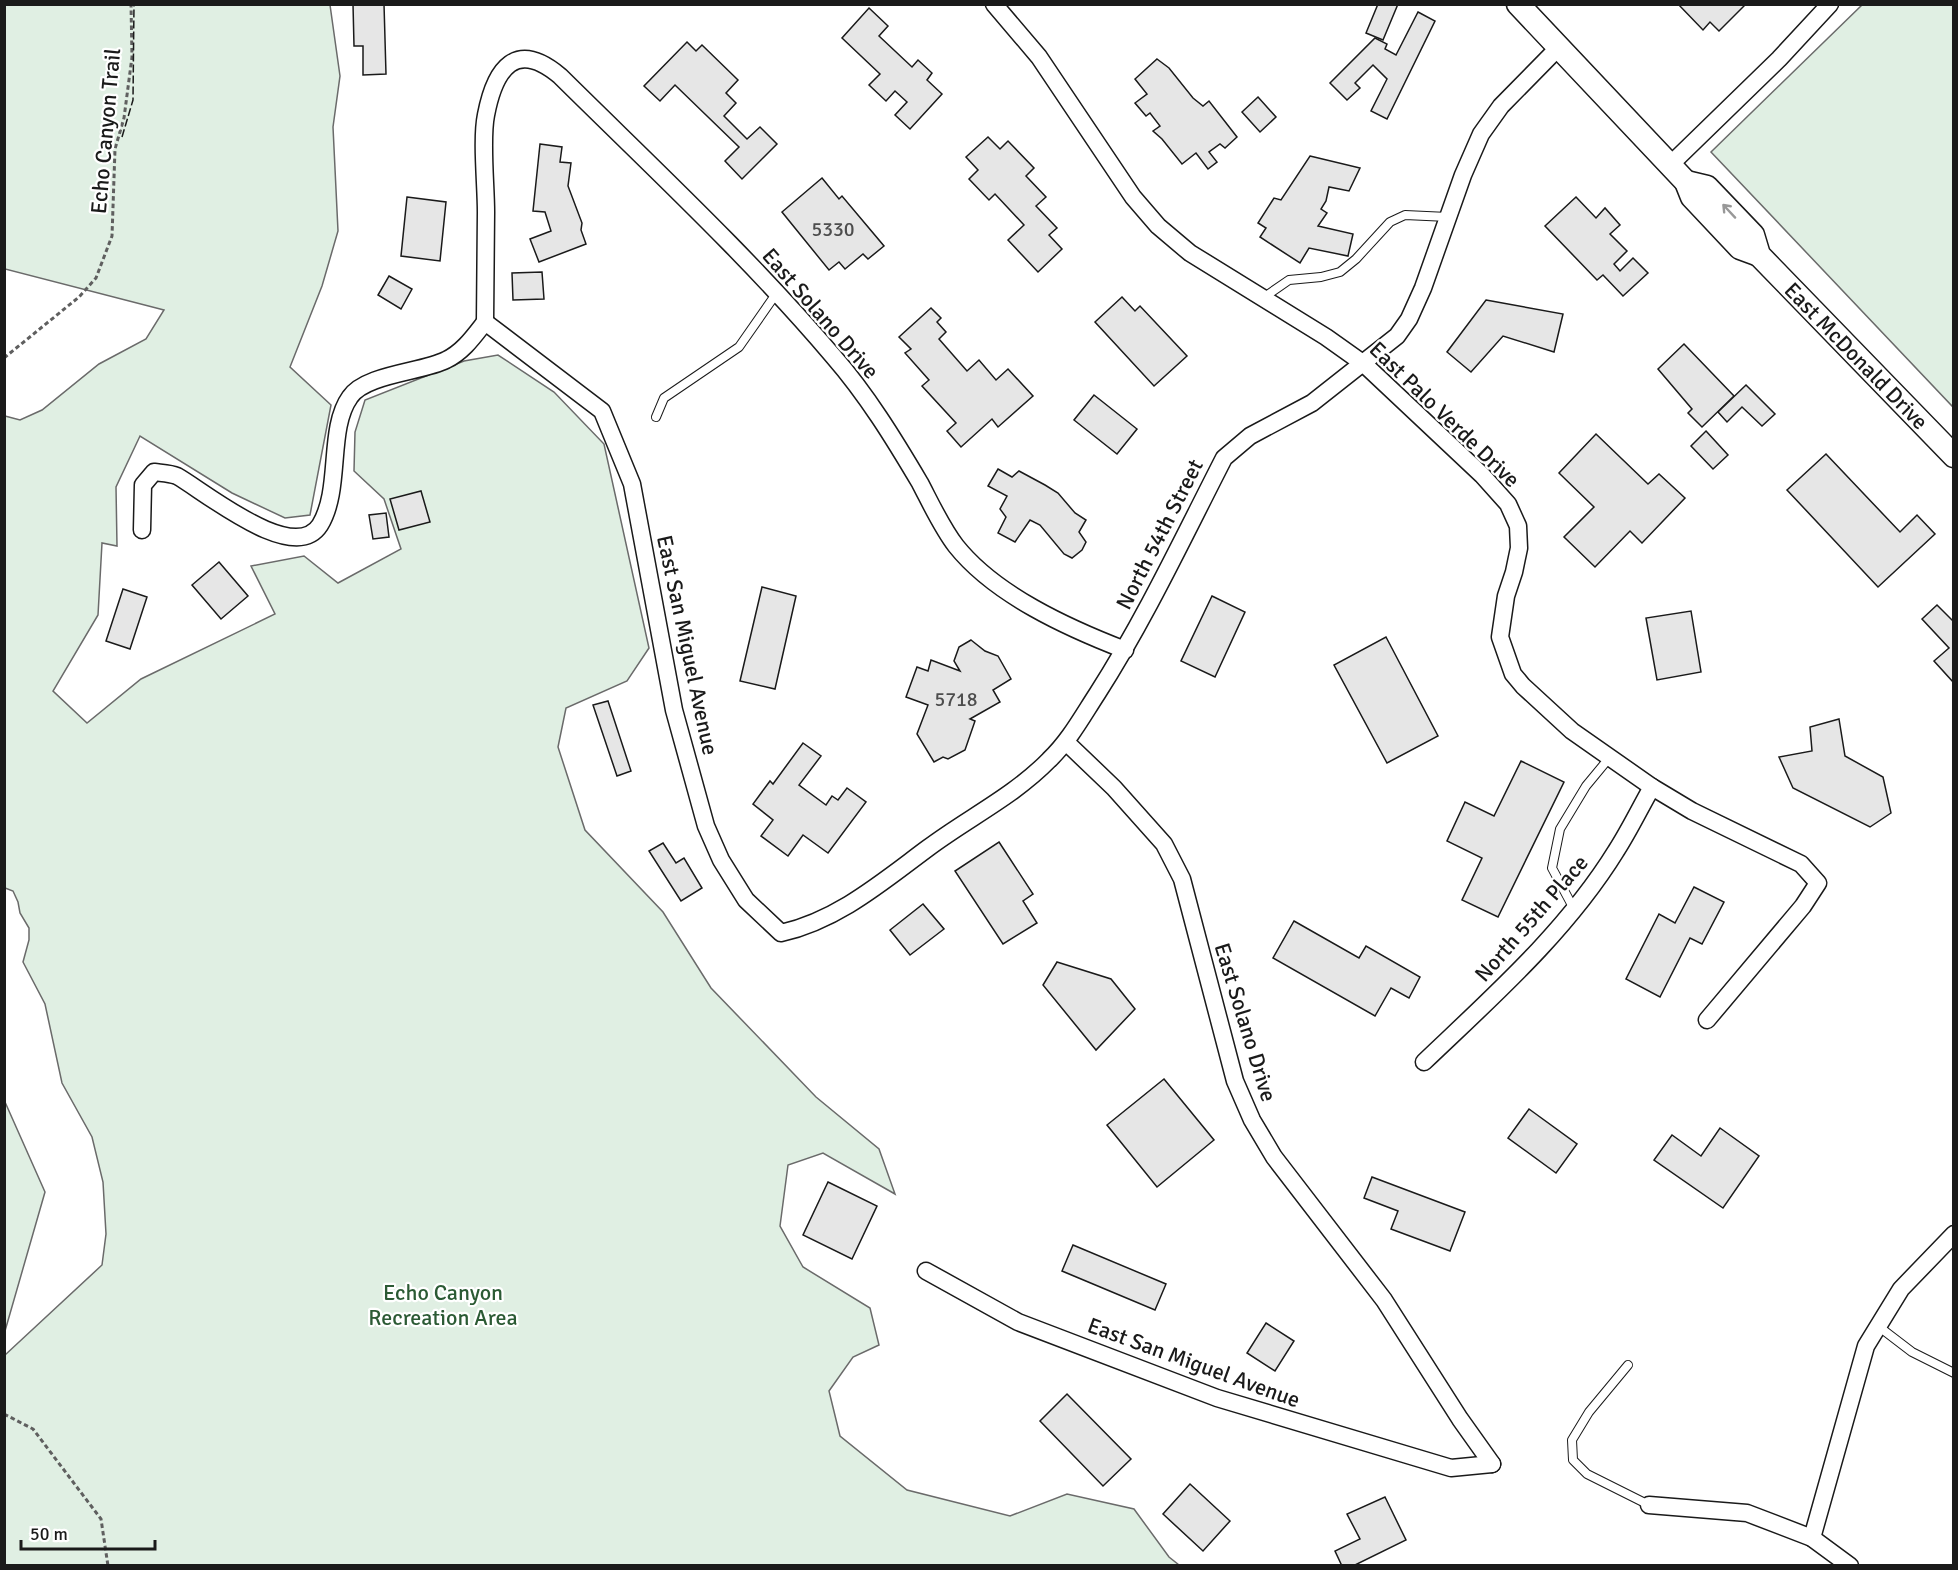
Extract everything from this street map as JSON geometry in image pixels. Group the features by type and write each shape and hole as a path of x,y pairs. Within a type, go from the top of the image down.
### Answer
{"street":[{"name":"East Palo Verde Drive","path":"994,4 1039,57 1133,197 1158,226 1190,253 1364,364 1482,475 1508,504 1518,526 1519,548 1501,623 1500,637 1514,674 1543,707 1652,787 1692,811 1802,864 1818,883 1803,906 1707,1020"},
{"name":"East McDonald Drive","path":"1518,4 1686,182 1707,187 1753,235 1759,255 1953,456"},
{"path":"1670,165 1779,59 1830,4"},
{"name":"North 54th Street","path":"781,933 807,927 858,901 935,842 1015,790 1066,742 1125,650 1224,458 1250,436 1312,404 1396,336 1409,319 1462,175 1481,134 1501,106 1559,47"},
{"name":"East Solano Drive","path":"485,322 486,116 500,74 513,60 532,58 544,62 692,207 833,356 885,423 956,546 986,575 1040,612 1083,634 1125,650"},
{"path":"142,530 143,484 154,472 174,475 222,507 266,530 286,537 306,536 316,531 328,512 340,429 350,397 355,392 383,378 446,360 463,348 485,322"},
{"name":"East San Miguel Avenue","path":"485,322 602,411 632,484 674,710 706,826 721,860 746,900 781,933"},
{"name":"East Solano Drive","path":"1066,742 1114,788 1164,844 1182,879 1235,1081 1252,1120 1274,1157 1384,1300 1460,1419 1492,1464"},
{"name":"North 55th Place","path":"1424,1062 1501,989 1574,909 1616,852 1652,787"},
{"path":"1812,1538 1866,1346 1901,1289 1953,1234"},
{"name":"East San Miguel Avenue","path":"926,1271 1018,1322 1217,1398 1450,1468 1492,1464"},
{"path":"1649,1505 1747,1513 1812,1538 1850,1566"}],"lane":[{"path":"1263,298 1289,280 1321,277 1340,272 1356,259 1390,222 1405,215 1448,217"},
{"path":"656,417 664,398 739,347 776,294"},
{"path":"1574,909 1552,868 1560,829 1586,786 1610,757"},
{"path":"1878,1326 1912,1352 1953,1373"},
{"path":"1628,1365 1589,1412 1572,1440 1573,1460 1587,1474 1649,1505"}],"path":[{"name":"Echo Canyon Trail","path":"4,358 79,297 96,278 112,237 116,149 124,118 132,57 131,4"},
{"path":"4,1414 33,1429 101,1519 108,1566"}],"green space":[{"name":"Echo Canyon Recreation Area","path":"5,5 330,5 340,76 333,127 338,231 322,286 290,367 331,405 310,515 285,518 232,493 140,436 116,487 117,546 102,543 98,615 53,691 87,723 141,679 275,614 251,566 304,556 338,583 401,549 384,499 354,471 355,432 365,400 464,361 498,355 554,392 604,444 649,648 627,681 566,708 558,747 585,830 663,912 711,988 816,1097 879,1149 895,1194 823,1153 788,1165 780,1226 803,1267 870,1308 879,1345 853,1357 829,1391 840,1436 907,1490 1010,1516 1067,1494 1134,1509 1169,1557 1179,1565 5,1565 5,1355 102,1265 106,1234 103,1182 92,1137 62,1083 45,1004 23,962 29,940 29,928 20,913 13,891 5,888 5,416 20,420 42,410 99,364 146,339 164,310 5,269"},
{"path":"1862,5 1953,5 1953,407 1711,152"},
{"path":"5,1102 45,1192 5,1331"}],"building":[{"path":"353,4 384,4 386,74 363,75 363,46 354,46"},
{"path":"1378,4 1398,4 1383,40 1366,33"},
{"path":"1678,4 1745,5 1719,31 1710,22 1703,30"},
{"path":"869,8 888,26 879,36 912,67 918,60 932,73 927,80 942,94 910,129 895,115 907,102 895,91 886,101 869,85 880,74 842,38"},
{"path":"1418,12 1435,21 1387,119 1371,111 1387,79 1373,65 1355,83 1360,88 1347,100 1330,83 1375,38 1387,44 1385,49 1396,55"},
{"path":"687,42 696,51 702,45 738,80 726,93 736,103 724,116 747,139 760,127 777,144 742,179 725,161 739,147 675,85 660,101 644,86"},
{"path":"1157,59 1169,68 1193,98 1203,106 1209,101 1237,137 1225,148 1220,144 1209,152 1217,162 1208,169 1196,153 1182,164 1153,131 1160,126 1150,113 1146,116 1135,103 1147,94 1135,79"},
{"path":"1258,97 1276,117 1260,132 1242,112"},
{"path":"988,137 1000,149 1008,141 1034,168 1026,176 1046,197 1036,206 1057,228 1049,235 1062,249 1038,272 1008,240 1024,225 995,194 989,200 969,179 978,170 966,157"},
{"path":"540,144 562,147 560,162 571,163 568,186 582,223 581,230 586,244 539,262 530,239 551,231 545,212 533,211"},
{"path":"1310,156 1360,168 1349,191 1329,187 1326,201 1321,209 1327,213 1318,226 1353,234 1348,256 1309,248 1300,263 1260,237 1266,228 1258,223 1274,198 1281,200"},
{"path":"822,178 839,199 842,196 884,246 868,259 863,254 845,269 839,262 829,270 782,212"},
{"path":"407,197 446,202 440,261 401,256"},
{"path":"1576,197 1596,218 1605,208 1620,225 1610,234 1627,251 1614,264 1620,271 1633,258 1648,273 1623,296 1603,275 1597,280 1545,226"},
{"path":"542,272 544,299 513,300 512,273"},
{"path":"389,276 412,289 401,309 378,295"},
{"path":"1122,297 1135,311 1140,306 1187,356 1154,386 1095,322"},
{"path":"1486,300 1563,314 1554,352 1503,336 1471,372 1447,352"},
{"path":"931,308 941,318 937,322 946,332 939,339 967,371 979,360 996,380 1008,369 1033,396 998,427 992,419 961,447 947,431 956,423 922,386 929,380 905,353 911,349 899,337"},
{"path":"1684,344 1734,396 1702,427 1688,413 1692,409 1658,369"},
{"path":"1746,385 1775,414 1762,426 1742,407 1727,422 1718,412"},
{"path":"1094,395 1137,429 1117,454 1074,420"},
{"path":"1706,431 1728,455 1713,469 1691,446"},
{"path":"1596,434 1648,484 1659,474 1685,498 1642,543 1630,531 1595,567 1564,537 1594,507 1559,473"},
{"path":"1826,454 1900,532 1917,515 1935,534 1878,587 1787,490"},
{"path":"998,469 1012,477 1019,471 1045,485 1058,493 1075,513 1086,520 1079,532 1086,542 1082,550 1072,558 1064,554 1040,525 1030,520 1015,542 998,533 1006,517 1000,509 1007,496 988,486"},
{"path":"421,491 430,522 399,530 390,499"},
{"path":"386,513 389,537 373,539 369,515"},
{"path":"219,562 248,596 221,619 192,585"},
{"path":"762,587 796,596 775,689 740,681"},
{"path":"123,589 147,597 130,649 106,641"},
{"path":"1212,596 1245,612 1215,677 1181,661"},
{"path":"1937,605 1954,622 1954,683 1934,661 1949,648 1922,619"},
{"path":"1691,611 1701,672 1657,680 1646,618"},
{"path":"1386,637 1438,736 1387,763 1334,665"},
{"path":"971,640 985,651 998,656 1011,679 993,690 1000,702 970,719 975,721 965,750 948,759 943,757 934,762 917,734 928,705 906,697 917,667 928,671 931,660 960,671 954,661 959,647"},
{"path":"608,701 631,771 617,776 593,705"},
{"path":"1839,719 1845,756 1883,777 1891,813 1870,827 1793,788 1779,757 1812,751 1810,727"},
{"path":"803,743 821,756 799,785 826,805 832,796 838,800 847,788 866,802 828,853 803,835 788,856 761,836 773,820 753,804 770,781 773,784"},
{"path":"1521,761 1564,782 1498,917 1462,900 1482,858 1447,841 1465,802 1494,816"},
{"path":"999,842 1033,894 1023,901 1037,923 1003,944 955,871"},
{"path":"663,843 676,863 684,858 702,888 681,901 649,851"},
{"path":"1694,887 1724,902 1702,944 1690,938 1660,997 1626,979 1659,914 1675,923"},
{"path":"923,904 944,929 910,955 890,930"},
{"path":"1294,921 1359,958 1366,946 1420,977 1409,998 1391,988 1375,1016 1273,958"},
{"path":"1057,962 1111,979 1135,1009 1096,1050 1043,985"},
{"path":"1164,1079 1214,1140 1157,1187 1107,1125"},
{"path":"1529,1109 1577,1144 1556,1173 1508,1138"},
{"path":"1720,1128 1759,1156 1723,1208 1654,1160 1672,1135 1701,1156"},
{"path":"1372,1177 1465,1212 1450,1251 1391,1229 1398,1211 1364,1198"},
{"path":"828,1182 877,1206 852,1259 803,1235"},
{"path":"1073,1245 1166,1284 1155,1310 1062,1271"},
{"path":"1266,1323 1294,1341 1275,1371 1247,1353"},
{"path":"1067,1394 1131,1459 1103,1486 1040,1421"},
{"path":"1190,1484 1230,1521 1203,1551 1163,1514"},
{"path":"1385,1497 1406,1540 1353,1566 1342,1566 1335,1551 1360,1539 1347,1514"}],"fence":[{"path":"122,137 133,100 134,4"}]}
